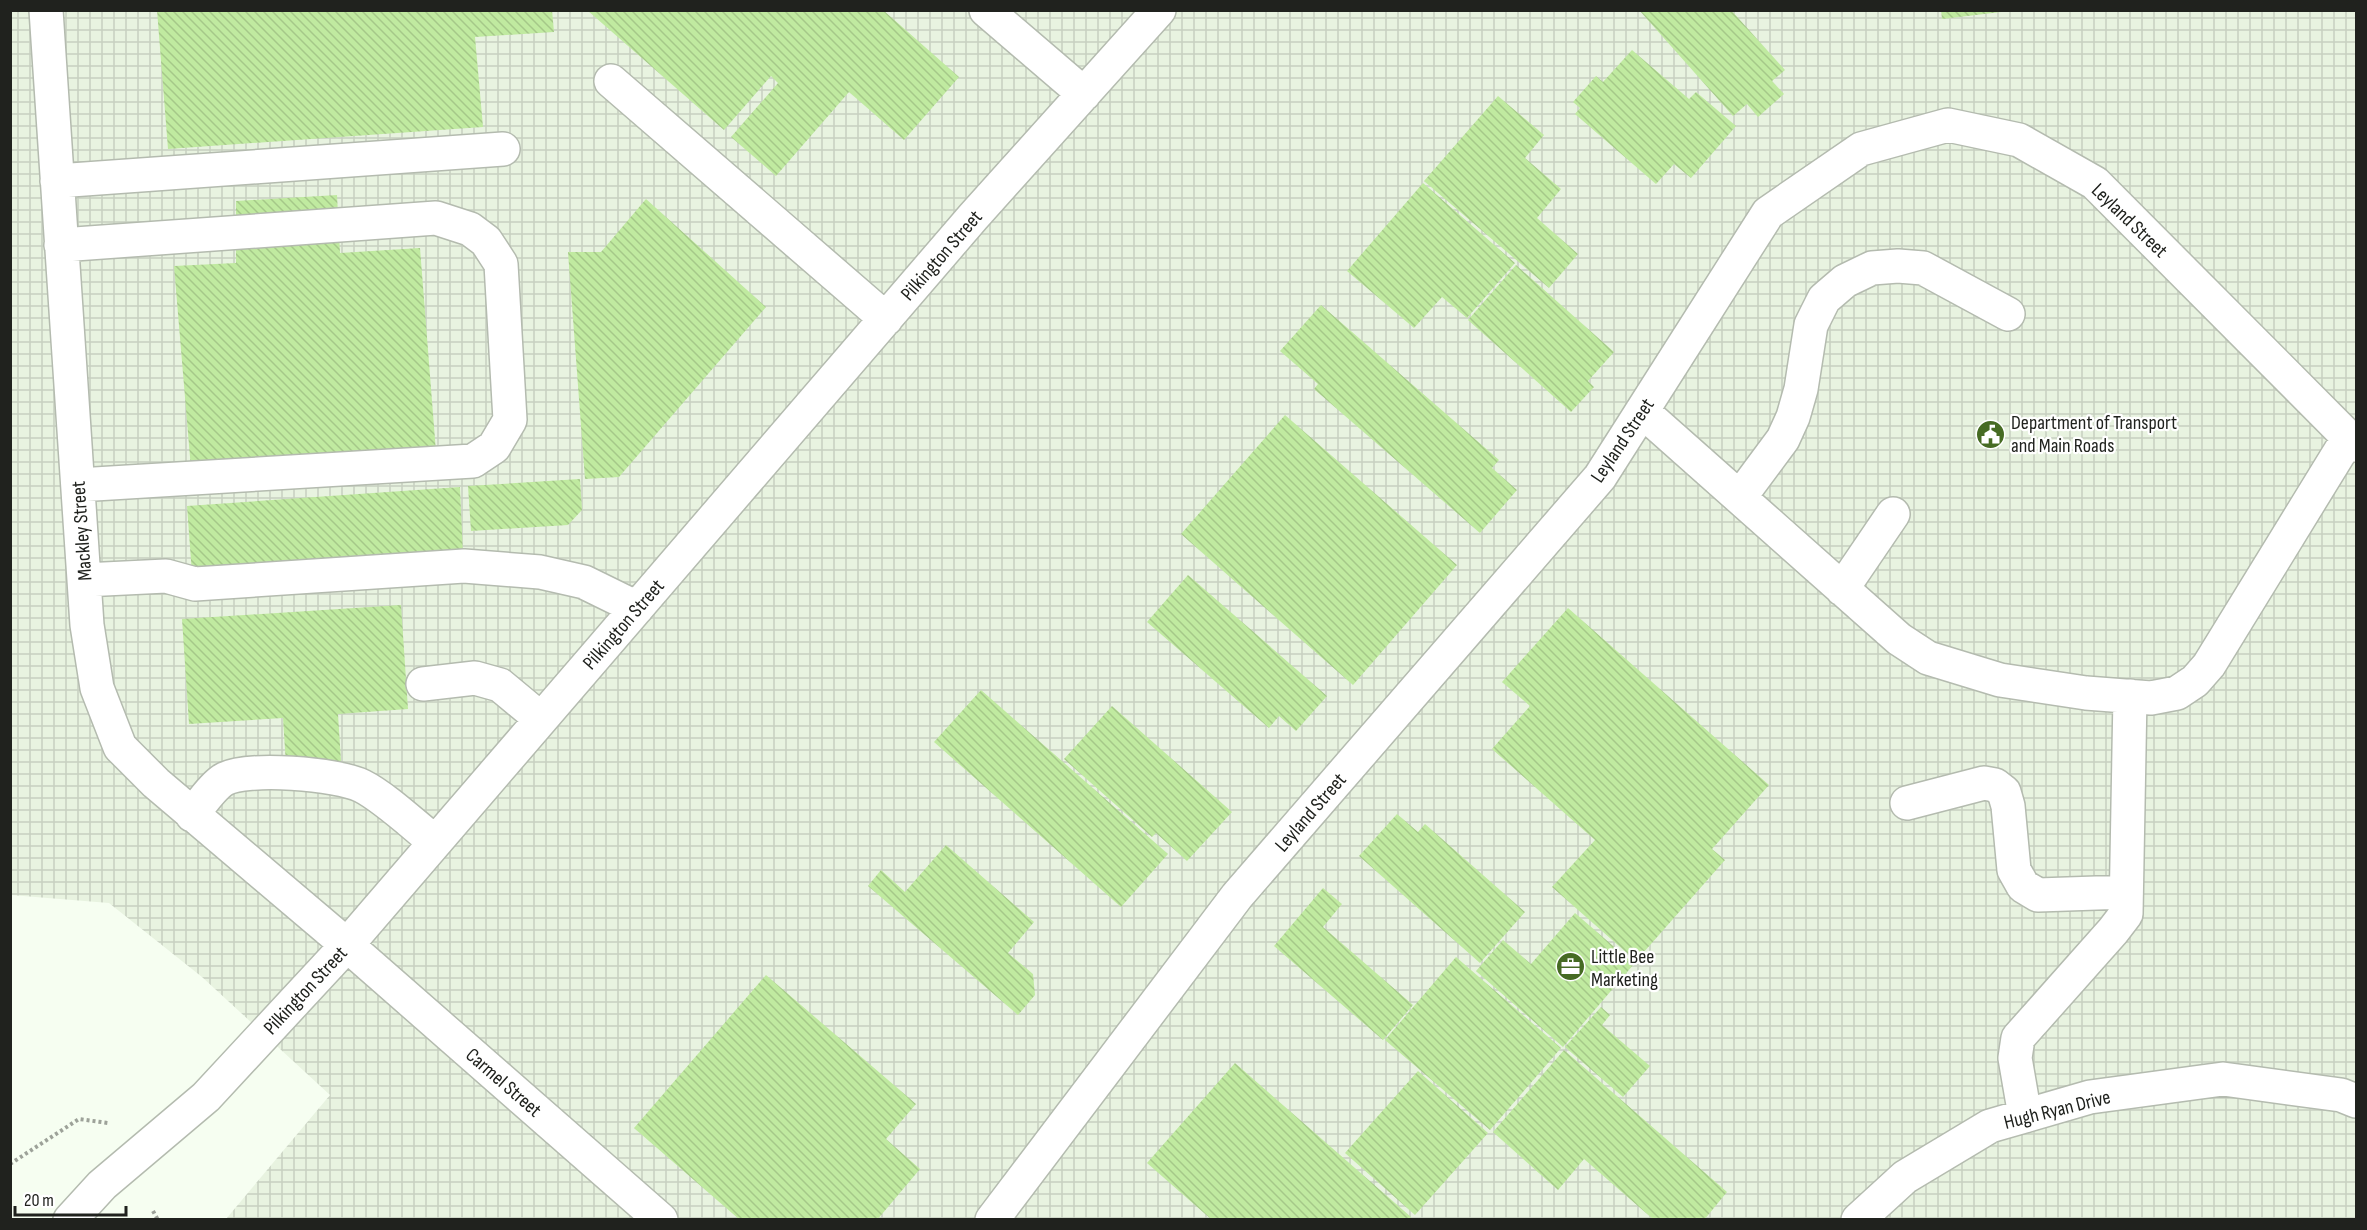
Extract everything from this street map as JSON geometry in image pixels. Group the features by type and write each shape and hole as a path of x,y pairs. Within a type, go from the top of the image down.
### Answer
{"street":[{"name":"Mackley Street","path":"46,10 87,625 98,688 120,747 192,815 347,945"},
{"path":"986,10 1084,94"},
{"name":"Pilkington Street","path":"70,1220 102,1185 206,1096 347,945 973,217 1159,10"},
{"path":"611,81 886,319"},
{"name":"Leyland Street","path":"992,1220 1237,896 1600,477 1768,213 1861,149 1947,125 2019,140 2095,183 2353,441"},
{"path":"57,181 502,149"},
{"path":"61,245 436,218 470,229 486,241 501,264 510,420 494,447 473,461 78,485"},
{"path":"1740,497 1783,439 1793,417 1801,389 1811,325 1824,299 1845,281 1872,268 1898,266 1923,268 2008,315"},
{"path":"1642,411 1899,639 1928,658 2000,680 2086,693 2151,698 2177,693 2195,681 2209,665 2353,441"},
{"path":"1842,589 1893,514"},
{"path":"84,580 166,576 195,584 464,566 540,572 585,582 637,608"},
{"path":"423,684 474,678 500,685 541,719"},
{"path":"2025,1116 2014,1058 2018,1038 2113,932 2126,914 2130,696"},
{"path":"192,815 222,781 243,773 268,772 347,779 365,787 435,842"},
{"path":"1907,803 1984,783 1995,785 2004,792 2008,806 2014,870 2023,886 2038,895 2126,892"},
{"name":"Carmel Street","path":"347,945 661,1220"},
{"name":"Hugh Ryan Drive","path":"1858,1220 1905,1177 1990,1126 2090,1097 2223,1079 2342,1095 2356,1101"}],"path":[{"path":"10,1164 79,1119 108,1123"},
{"path":"153,1211 158,1220"}],"shaded area":[{"path":"10,11 2356,11 2356,1219 226,1219 330,1095 202,977 109,903 11,895"}],"building":[{"path":"157,10 552,10 554,32 475,37 483,127 168,149"},
{"path":"587,10 883,10 959,77 904,140 849,92 776,176 731,137 778,83 771,76 724,130"},
{"path":"1639,10 1731,10 1785,70 1772,81 1784,94 1758,117 1747,104 1733,116"},
{"path":"1941,10 2000,10 2001,12 1942,19"},
{"path":"1632,50 1689,99 1696,92 1736,126 1691,178 1674,164 1656,184 1575,114 1580,108 1573,102 1596,76 1603,82"},
{"path":"1498,96 1544,135 1525,158 1561,189 1537,218 1578,254 1549,288 1424,181"},
{"path":"1423,183 1515,263 1467,318 1442,297 1414,328 1347,271"},
{"path":"337,195 340,253 420,248 436,452 191,469 174,266 236,263 236,201"},
{"path":"646,199 766,307 619,477 585,479 568,252 601,252"},
{"path":"1516,265 1614,352 1588,381 1594,387 1571,412 1468,320"},
{"path":"1321,305 1499,460 1492,468 1517,490 1480,533 1314,389 1318,384 1280,351"},
{"path":"1285,415 1457,565 1353,685 1181,534"},
{"path":"580,479 582,510 568,525 471,531 468,486"},
{"path":"460,487 463,556 192,574 187,506"},
{"path":"1188,575 1327,696 1296,731 1279,716 1269,728 1147,622"},
{"path":"401,605 408,709 338,714 341,761 286,765 283,718 189,724 182,619"},
{"path":"1568,608 1769,785 1712,849 1725,860 1636,961 1552,887 1595,840 1492,749 1530,706 1502,682"},
{"path":"981,690 1168,854 1121,907 934,742"},
{"path":"1112,706 1232,812 1187,861 1156,833 1152,837 1064,759"},
{"path":"1397,814 1418,832 1425,824 1525,912 1480,963 1359,856"},
{"path":"946,845 1034,922 1008,953 1033,974 1035,995 1018,1015 868,886 881,870 905,892"},
{"path":"1323,888 1342,904 1323,927 1413,1005 1383,1040 1274,946"},
{"path":"1575,913 1634,964 1563,1047 1476,971 1503,940 1531,964"},
{"path":"1456,957 1561,1048 1490,1130 1385,1040"},
{"path":"766,975 916,1104 886,1139 920,1169 877,1220 740,1220 634,1128"},
{"path":"1601,1007 1610,1015 1602,1025 1650,1066 1623,1097 1565,1047"},
{"path":"1564,1050 1727,1192 1704,1220 1654,1220 1584,1159 1558,1190 1493,1132"},
{"path":"1235,1063 1411,1217 1409,1220 1212,1220 1147,1163"},
{"path":"1418,1071 1488,1133 1415,1215 1345,1153"}],"place":[{"name":"Department of Transport and Main Roads","path":"1990,434"},
{"name":"Little Bee Marketing","path":"1570,967"}]}
